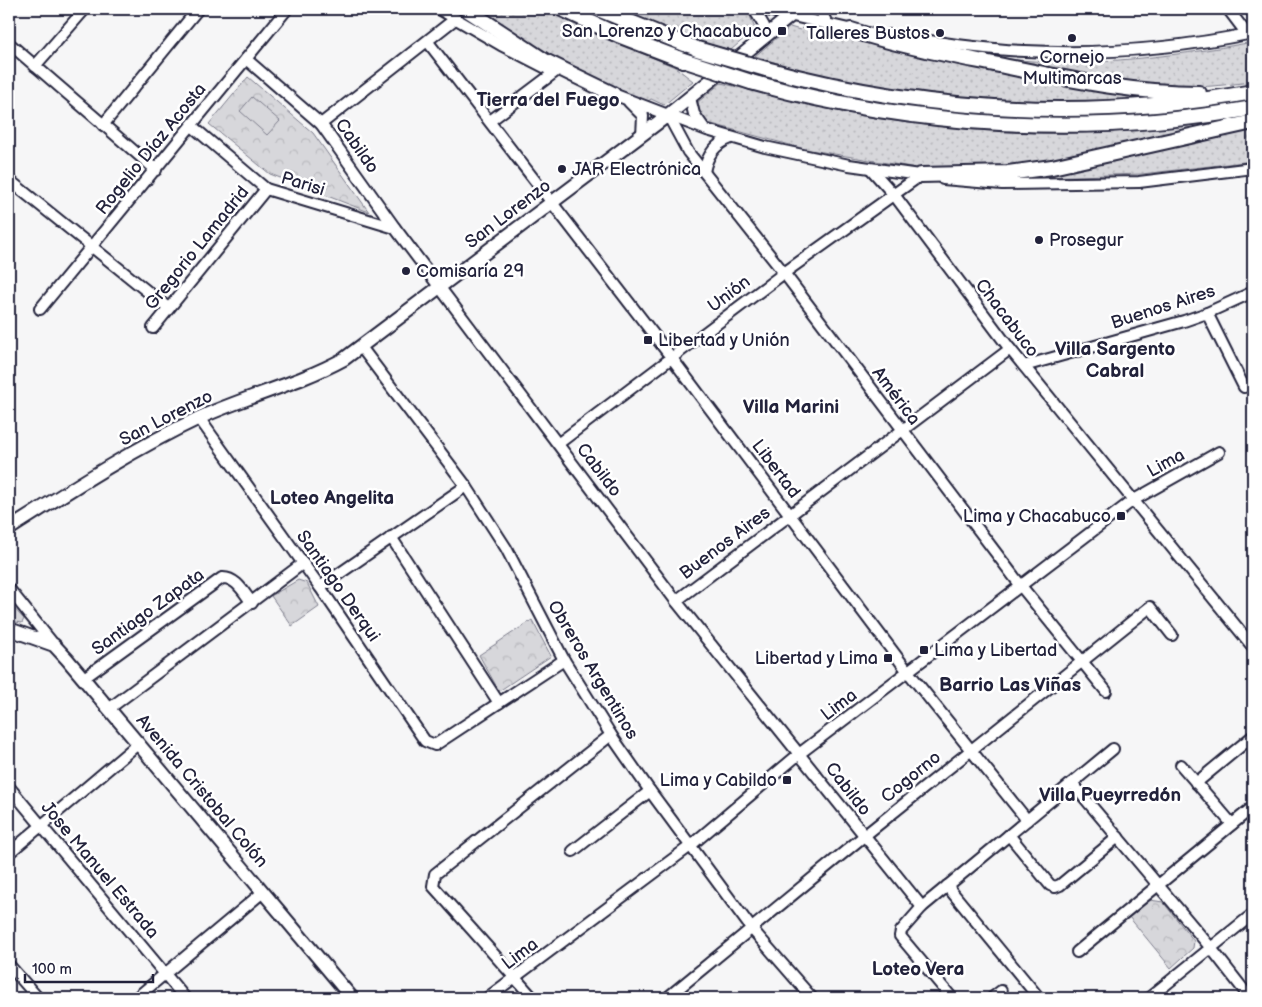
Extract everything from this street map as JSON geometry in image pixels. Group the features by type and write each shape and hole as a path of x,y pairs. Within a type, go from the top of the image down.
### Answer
{"highway":[{"path":"466,9 545,62 613,94"},
{"path":"562,9 618,35 683,60 751,82 817,99 876,110 1000,124 1118,124 1174,119 1253,108"},
{"path":"598,9 697,49 824,84 892,97 960,105 1023,109 1139,106 1187,102 1253,92"},
{"path":"851,30 926,50 1101,86 1170,93 1253,92"},
{"path":"921,175 999,173 1044,169 1253,122"}],"main road":[{"name":"San Lorenzo","path":"9,529 146,446 199,418 264,391 321,372 361,347 668,116 760,40 788,12"},
{"path":"9,629 54,644"},
{"name":"Avenida Cristobal Colón","path":"54,644 110,708 352,998"}],"street":[{"path":"35,66 85,9"},
{"path":"103,125 198,9"},
{"path":"439,9 555,72 629,102 640,104 707,130 793,154 872,169 984,184 1157,181 1253,168"},
{"path":"754,9 764,26 760,40"},
{"path":"763,9 788,12 828,26 851,30 977,47 1027,51 1141,48 1250,34"},
{"path":"820,9 828,26"},
{"path":"1228,9 1250,34"},
{"name":"Rogelio Díaz Acosta","path":"40,309 192,126 283,10"},
{"path":"321,124 455,19"},
{"name":"Libertad","path":"428,42 671,357 909,673 1027,820"},
{"path":"11,45 156,170"},
{"name":"Cabildo","path":"246,59 321,124 395,228 676,601 922,907"},
{"path":"490,121 555,72"},
{"path":"690,98 696,118 707,130"},
{"path":"629,102 643,116 642,135"},
{"name":"América","path":"668,116 678,136 704,172 784,273 1021,586 1106,691"},
{"name":"Parisi","path":"192,126 266,190 395,228"},
{"path":"704,172 706,161 712,151 722,142 731,138"},
{"name":"Chacabuco","path":"872,169 895,196 1010,349 1132,501 1253,647"},
{"name":"Unión","path":"558,443 784,273 895,196 921,175"},
{"path":"9,180 168,308"},
{"name":"Gregorio Lamadrid","path":"153,328 266,190"},
{"name":"Buenos Aires","path":"1024,366 1207,313 1253,292"},
{"path":"1207,313 1244,387"},
{"name":"Obreros Argentinos","path":"361,347 466,486 506,548 564,660 611,736 684,837 689,847 752,929 810,998"},
{"name":"Buenos Aires","path":"676,601 903,432 1010,349"},
{"name":"Santiago Derqui","path":"199,418 320,587 425,741 435,744 499,703"},
{"name":"Lima","path":"488,998 689,847 799,754 909,673 1132,501 1220,452"},
{"path":"320,587 466,486"},
{"path":"391,537 499,703 564,660"},
{"path":"110,708 302,564"},
{"name":"Santiago Zapata","path":"84,678 222,578 229,578 234,581 252,602"},
{"path":"9,590 54,644"},
{"name":"Cogorno","path":"667,998 864,836 1150,608 1172,635"},
{"path":"533,998 433,886 435,874 611,736"},
{"path":"1196,783 1253,736"},
{"path":"9,853 139,743"},
{"path":"952,998 900,936 901,931 922,907 1113,749"},
{"path":"1181,765 1232,824"},
{"path":"1072,783 1211,948 1250,998"},
{"name":"Jose Manuel Estrada","path":"9,787 185,998"},
{"path":"573,851 650,791"},
{"path":"1077,952 1253,807"},
{"path":"1009,835 1050,885 1055,887 1060,885 1118,837"},
{"path":"947,886 1039,998"},
{"path":"136,998 263,892"},
{"path":"1149,998 1253,914"},
{"path":"9,965 38,998"},
{"path":"992,998 1001,991"}],"green space":[{"path":"472,9 543,9 675,67 693,81 664,105 651,99 647,102 549,59"},
{"path":"618,9 741,9 753,13 750,16 755,29 731,50 704,43"},
{"path":"790,27 800,30 803,27 1143,97 1126,101 1052,102 1009,101 923,94 838,79 755,56"},
{"path":"1253,42 1253,82 1196,87 1161,87 1118,82 988,56 1019,60 1086,62 1155,57"},
{"path":"248,77 313,133 369,212 270,174 209,124"},
{"path":"721,83 847,113 948,128 1050,133 1101,132 1152,129 1253,115 1253,119 1042,166 923,169 805,149 708,123 699,110 698,102"},
{"path":"252,97 280,121 267,135 240,111"},
{"path":"1253,127 1253,161 1142,174 1008,178"},
{"path":"298,580 307,583 319,607 292,626 271,596"},
{"path":"9,603 24,619 22,623 9,621"},
{"path":"532,620 551,656 499,691 479,655"},
{"path":"1150,900 1163,902 1194,941 1193,948 1171,968 1129,917"}],"place":[{"name":"San Lorenzo y Chacabuco","path":"782,31"},
{"name":"Talleres Bustos","path":"940,33"},
{"name":"Cornejo Multimarcas","path":"1072,38"},
{"name":"JAR Electrónica","path":"562,169"},
{"name":"Prosegur","path":"1039,240"},
{"name":"Comisaría 29","path":"406,271"},
{"name":"Libertad y Unión","path":"648,340"},
{"name":"Lima y Chacabuco","path":"1121,516"},
{"name":"Lima y Libertad","path":"924,650"},
{"name":"Libertad y Lima","path":"888,658"},
{"name":"Lima y Cabildo","path":"787,780"}],"district":[{"name":"Tierra del Fuego","path":"548,100"},
{"name":"Villa Sargento Cabral","path":"1115,360"},
{"name":"Villa Marini","path":"791,407"},
{"name":"Loteo Angelita","path":"332,498"},
{"name":"Barrio Las Viñas","path":"1010,685"},
{"name":"Villa Pueyrredón","path":"1110,795"},
{"name":"Loteo Vera","path":"918,969"}]}
